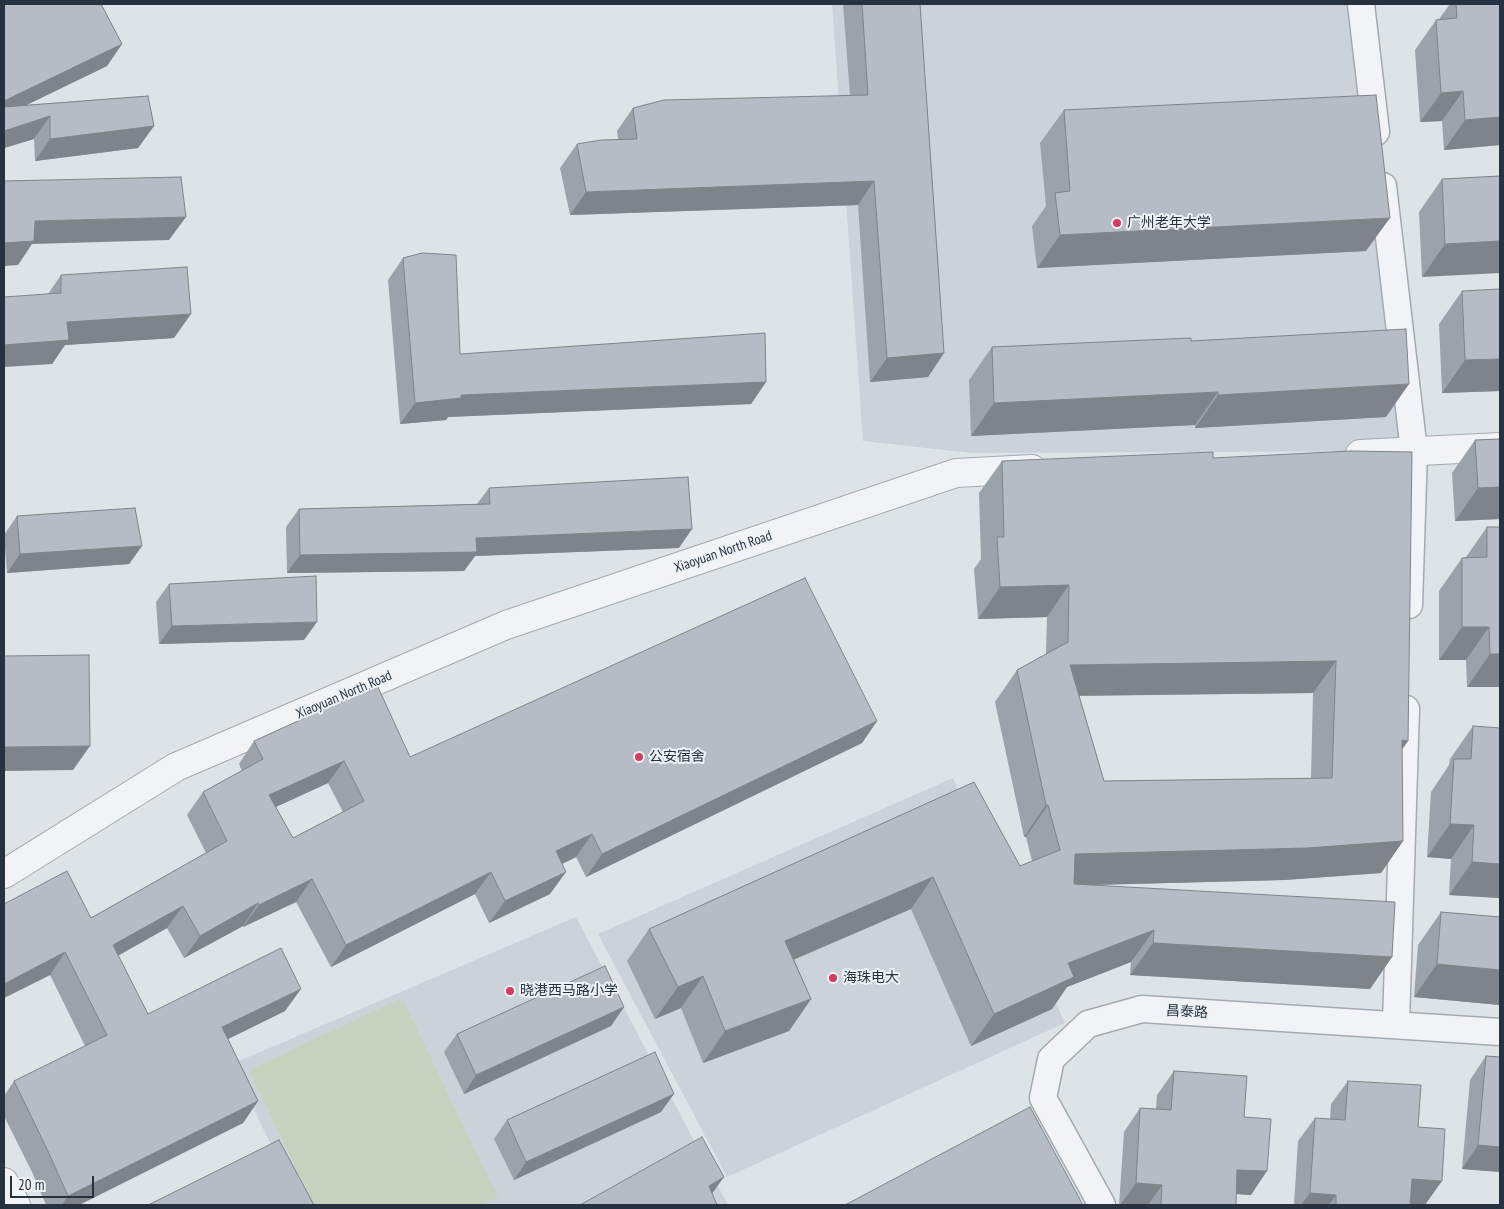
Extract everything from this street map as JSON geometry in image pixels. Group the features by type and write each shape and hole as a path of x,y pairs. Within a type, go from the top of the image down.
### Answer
{"street":[{"path":"1361,4 1414,451 1408,629"},
{"path":"1334,455 1500,447"},
{"name":"Xiaoyuan North Road","path":"4,874 176,767 506,626 956,473 1056,468"},
{"path":"1396,1024 1407,688"},
{"name":"昌泰路","path":"1102,1205 1043,1098 1051,1059 1088,1024 1142,1009 1500,1032"},
{"path":"4,1182 16,1205"}],"shaded area":[{"name":"广州老年大学","path":"832,4 1361,4 1414,451 971,453 863,441"},
{"name":"海珠电大","path":"953,778 1065,1023 727,1177 598,934"},
{"name":"晓港西马路小学","path":"576,917 728,1205 300,1205 232,1064"}],"green space":[{"path":"402,998 498,1197 481,1205 314,1205 249,1070"}],"building":[{"path":"4,4 101,4 122,44 4,101"},
{"path":"862,4 920,4 944,353 887,358 874,181 586,192 577,144 601,140 637,139 633,108 664,100 868,95"},
{"path":"1456,4 1500,4 1500,117 1465,120 1463,91 1441,93 1436,20 1457,18"},
{"path":"1376,95 1390,218 1060,235 1055,193 1070,191 1064,110"},
{"path":"148,96 154,126 50,139 50,116 4,131 4,107"},
{"path":"1500,176 1500,241 1445,244 1442,179"},
{"path":"181,177 186,217 35,221 34,241 4,243 4,181"},
{"path":"422,253 456,255 460,354 765,333 766,382 461,395 461,398 415,403 403,258"},
{"path":"187,267 191,314 67,322 69,340 4,345 4,297 61,293 61,275"},
{"path":"1500,289 1500,359 1465,360 1462,291"},
{"path":"1406,329 1409,384 1218,395 1218,392 994,403 992,347 1191,338 1191,341"},
{"path":"1500,439 1500,487 1478,488 1475,440"},
{"path":"1351,451 1412,452 1408,741 1402,740 1403,841 1307,848 1075,854 1074,884 1395,902 1392,957 1153,943 1154,930 1068,963 1074,977 994,1014 933,877 785,941 811,999 725,1031 703,976 678,987 649,929 974,782 1020,866 1060,850 1048,805 1046,805 1017,670 1068,642 1069,585 1000,587 997,537 1004,537 1002,461 1213,452 1213,458","holes":["1336,661 1332,778 1104,781 1070,665"]},
{"path":"688,477 692,529 476,538 477,552 300,555 299,509 490,504 489,488"},
{"path":"135,508 142,546 20,554 17,516"},
{"path":"1487,527 1500,527 1500,654 1490,654 1489,627 1462,627 1462,558 1487,557"},
{"path":"316,576 317,622 172,626 169,584"},
{"path":"805,578 877,721 602,854 592,834 556,851 566,872 505,901 491,872 346,945 312,879 259,905 258,903 200,936 183,906 113,945 148,1014 281,948 301,989 222,1027 258,1101 68,1196 14,1081 107,1035 65,952 4,984 4,904 67,871 91,918 227,841 203,792 263,759 254,741 377,685 410,757","holes":["344,761 364,801 293,838 269,795"]},
{"path":"89,655 90,746 4,747 4,656"},
{"path":"1473,726 1500,728 1500,864 1472,862 1474,825 1450,824 1454,759 1471,759"},
{"path":"1441,912 1500,917 1500,970 1437,964"},
{"path":"605,966 624,1007 476,1075 457,1034"},
{"path":"655,1052 674,1094 526,1162 507,1120"},
{"path":"1486,1056 1500,1057 1500,1147 1478,1145"},
{"path":"1174,1071 1247,1076 1244,1117 1271,1119 1267,1171 1237,1170 1236,1205 1161,1205 1162,1185 1136,1183 1140,1108 1171,1110"},
{"path":"1348,1081 1421,1085 1418,1127 1445,1129 1442,1181 1412,1179 1410,1205 1336,1205 1336,1195 1310,1193 1315,1118 1345,1120"},
{"path":"1030,1107 1083,1205 845,1205"},
{"path":"702,1137 724,1177 709,1186 717,1205 580,1205"},
{"path":"279,1140 314,1205 148,1205"}],"place":[{"name":"广州老年大学","path":"1117,223"},
{"name":"公安宿舍","path":"639,757"},
{"name":"海珠电大","path":"833,978"},
{"name":"晓港西马路小学","path":"510,991"}]}
